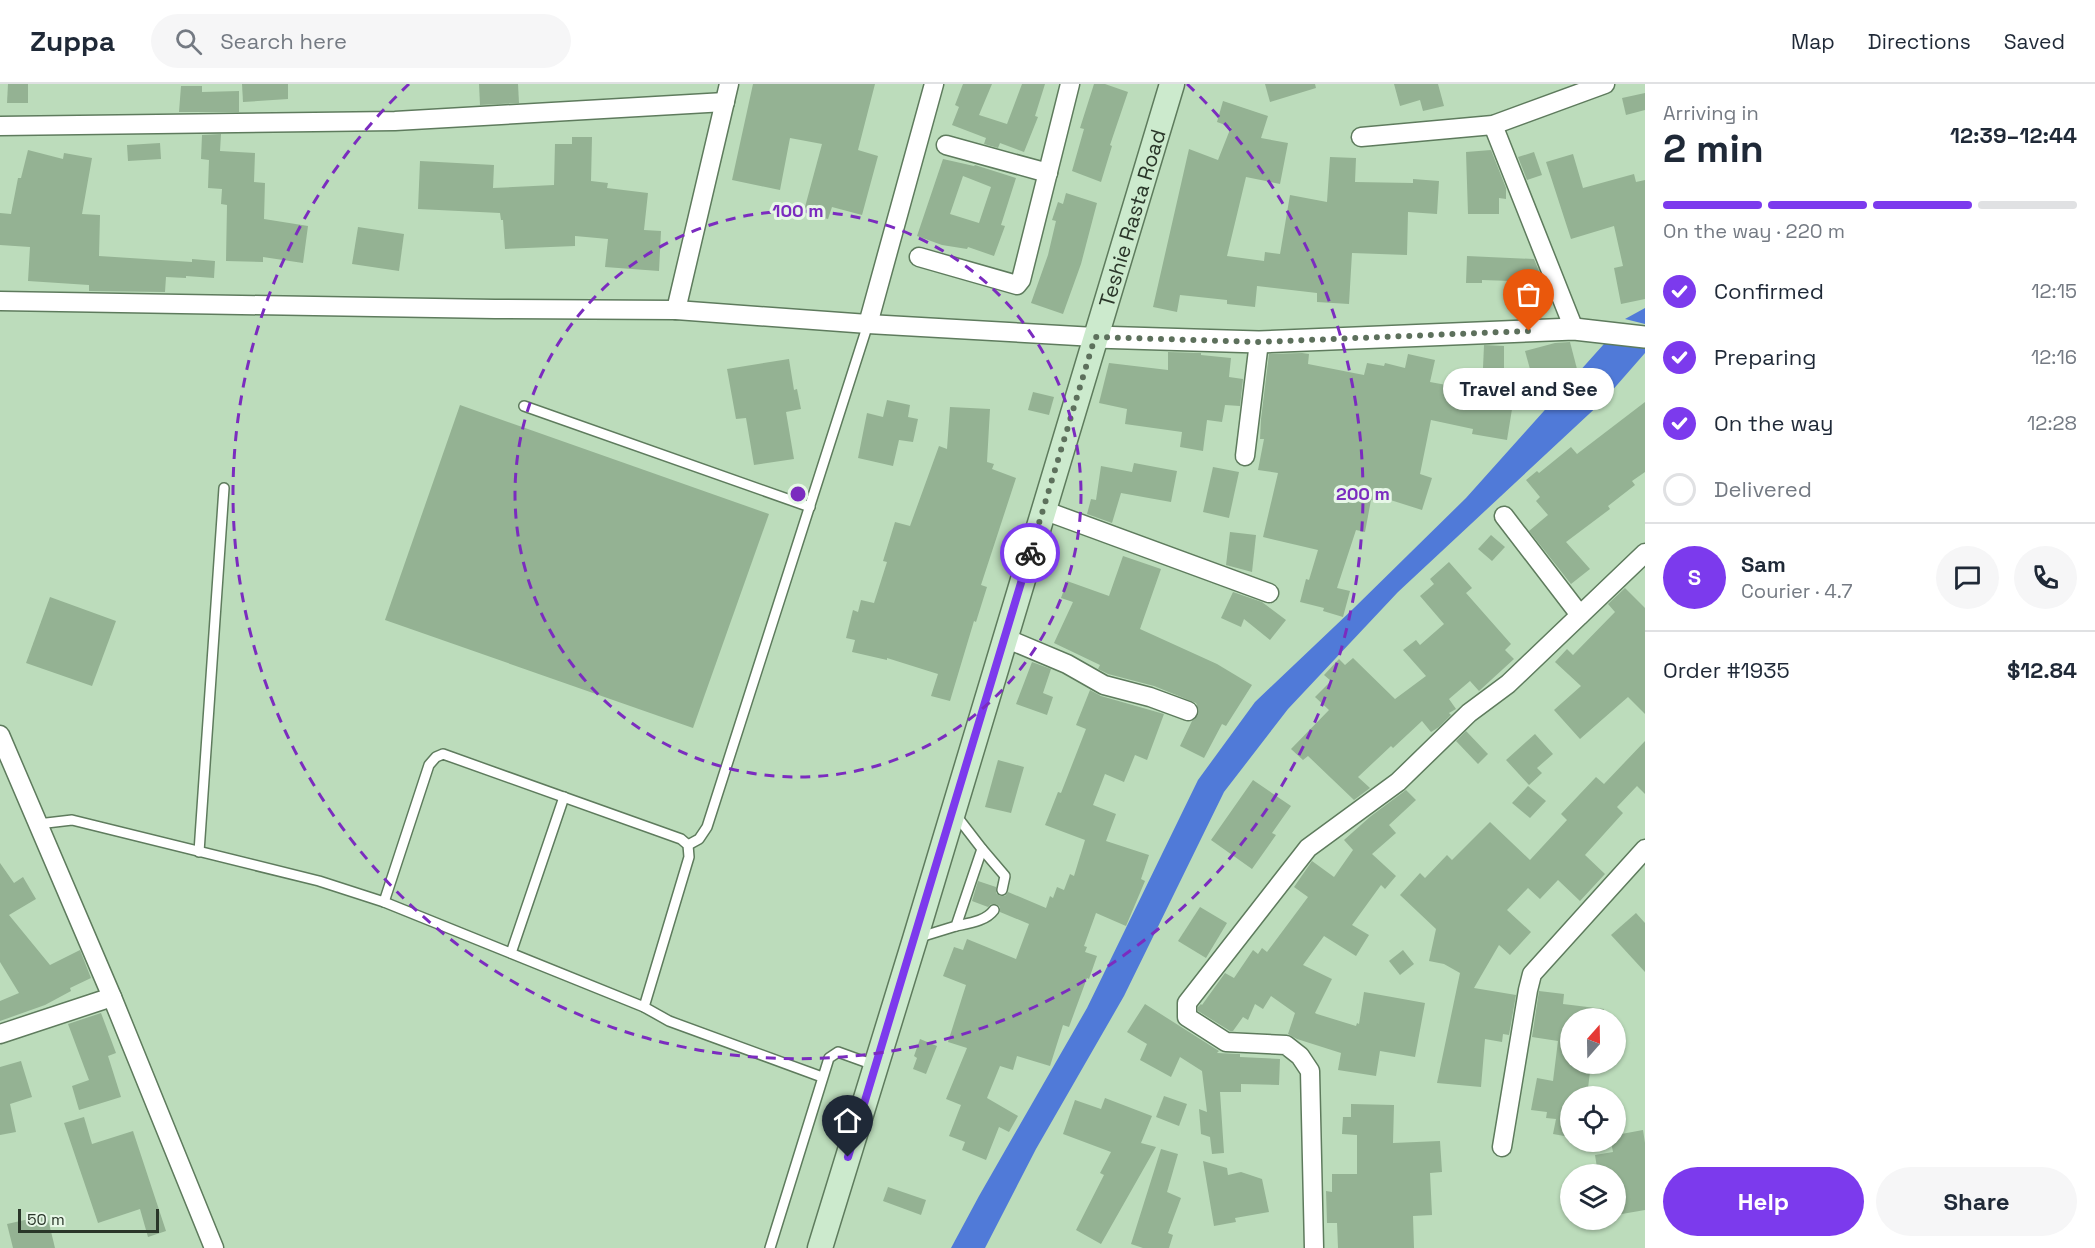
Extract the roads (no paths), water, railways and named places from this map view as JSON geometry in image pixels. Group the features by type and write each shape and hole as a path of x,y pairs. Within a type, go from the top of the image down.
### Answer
{"main road":[{"name":"Teshie Rasta Road","path":"820,1248 1172,84"}],"street":[{"path":"868,324 934,84"},
{"path":"918,257 1017,285 1021,280 1070,84"},
{"path":"1361,137 1493,125 1605,84"},
{"path":"0,126 395,121 727,93 676,310"},
{"path":"1493,125 1574,329"},
{"path":"945,145 1048,173"},
{"path":"0,301 676,310 1095,337 1259,342 1574,329 1645,336"},
{"path":"1245,456 1259,342"},
{"path":"1043,510 1269,593"},
{"path":"1504,516 1580,615"},
{"path":"1314,1248 1310,1071 1300,1056 1286,1046 1226,1042 1187,1017 1187,1003 1308,848 1398,782 1469,712 1508,684 1645,553"},
{"path":"1005,638 1067,664 1104,685 1150,697 1188,711"},
{"path":"0,735 112,997 214,1248"},
{"path":"1502,1147 1532,974 1645,849"},
{"path":"0,1034 112,997"}],"lane":[{"path":"688,845 699,839 707,828 868,324"},
{"path":"524,406 810,507"},
{"path":"199,852 224,488"},
{"path":"384,902 429,765 436,757 443,754 681,839 688,845 689,857 644,1006"},
{"path":"511,953 564,797"},
{"path":"953,812 1005,876 1002,890"},
{"path":"38,824 72,820 319,881 384,902 644,1006 669,1021 822,1077"},
{"path":"956,926 982,849"},
{"path":"915,939 984,919 994,910"},
{"path":"770,1248 829,1058 838,1052 876,1065"}],"water":[{"path":"1645,308 1645,324 1625,319"},
{"path":"1612,335 1645,348 1645,353 1603,401 1398,592 1288,709 1224,792 1124,996 1036,1149 985,1248 951,1248 1087,1008 1198,780 1255,702 1466,498"}],"place":[{"name":"Travel and See","path":"1529,331"}]}
